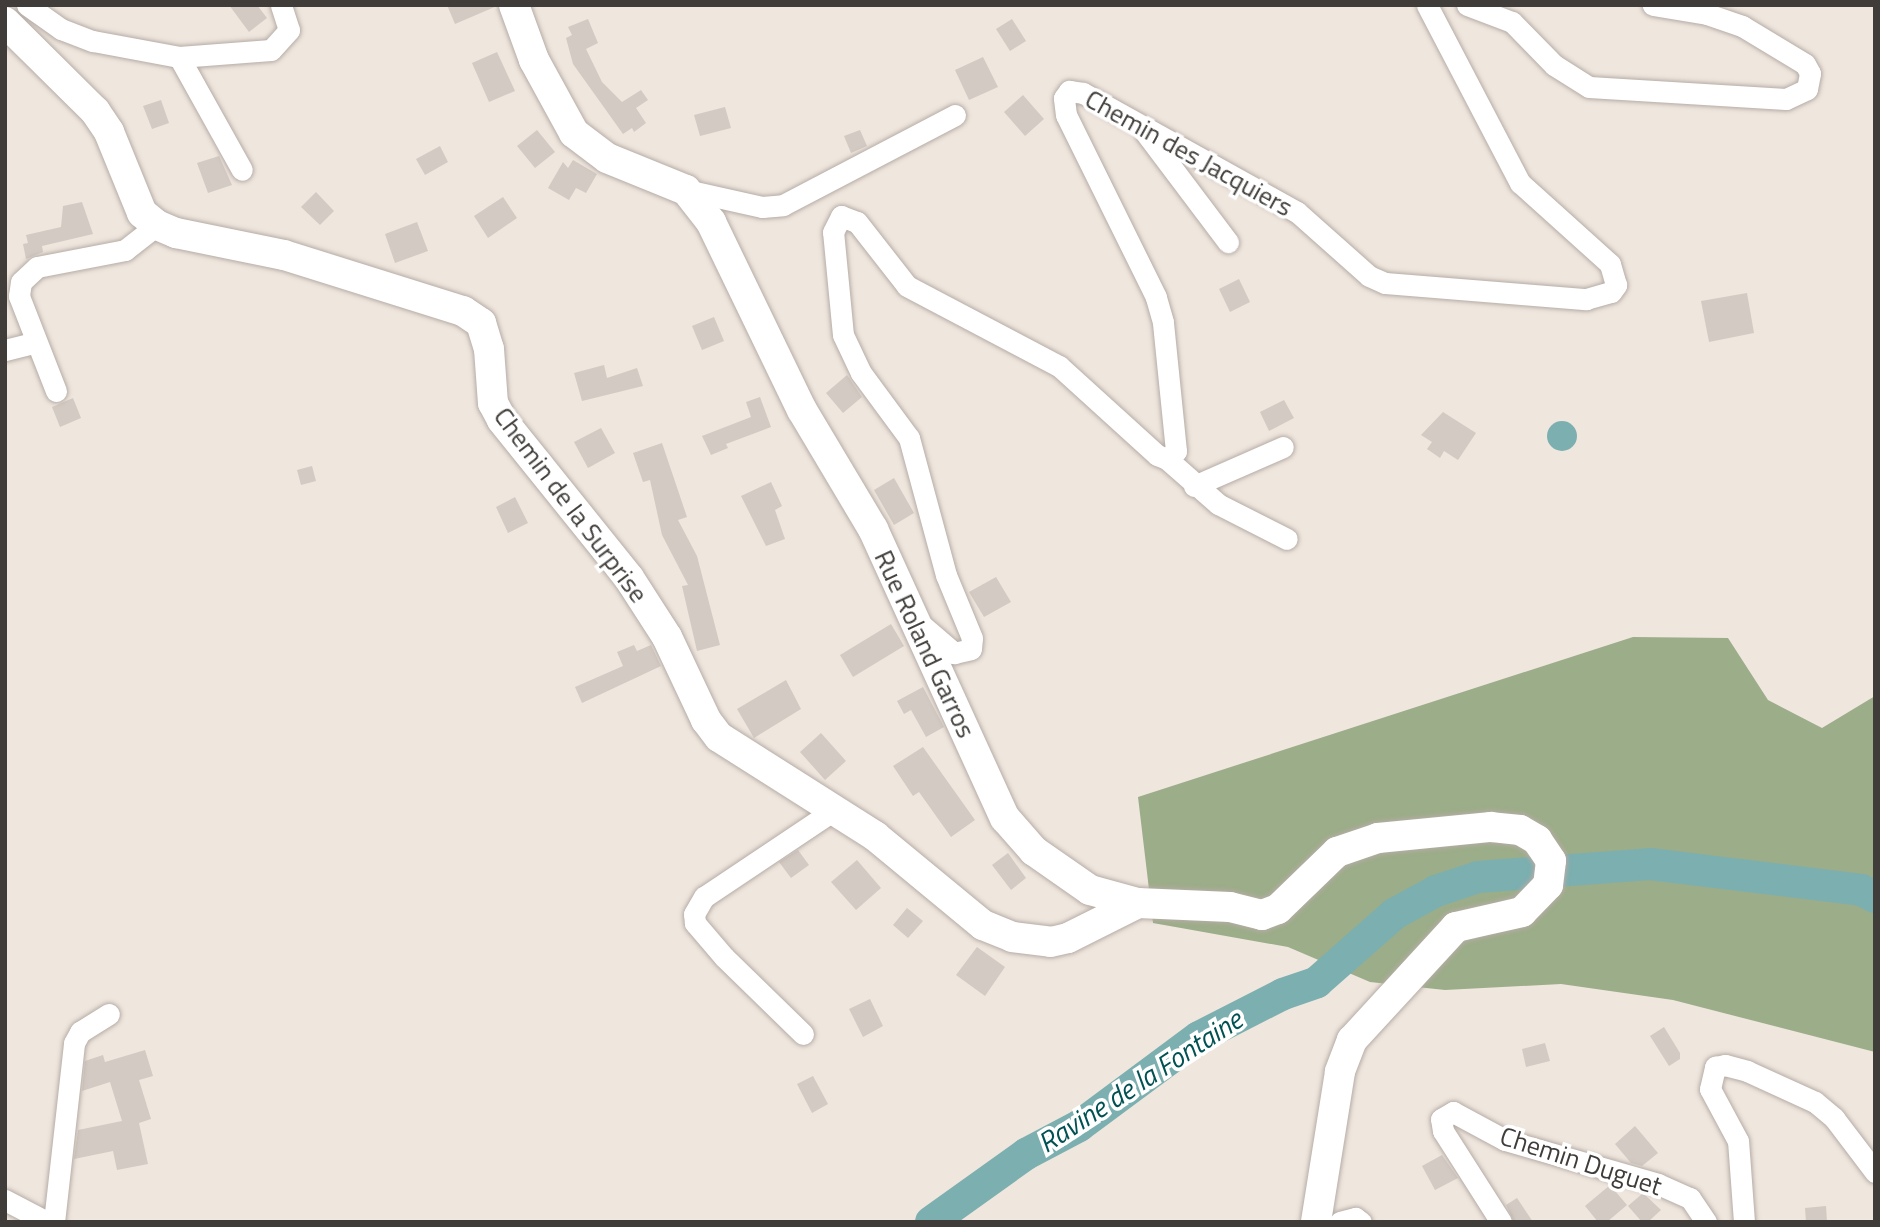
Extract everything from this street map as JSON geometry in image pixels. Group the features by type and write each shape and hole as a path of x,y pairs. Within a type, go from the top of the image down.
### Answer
{"main road":[{"name":"Rue Roland Garros","path":"514,5 534,60 574,133 607,158 686,190 711,222 802,410 873,529 1005,818 1034,851 1090,890 1138,903 1230,907 1262,915 1278,909 1337,852 1378,838 1491,827 1520,830 1537,840 1551,861 1548,885 1537,897 1508,917 1456,927 1352,1040 1340,1072 1316,1222"},
{"path":"5,22 94,111 109,132 142,213 157,225"},
{"name":"Chemin de la Surprise","path":"157,225 176,233 284,254 473,316 487,337 493,403 502,420 649,608 706,720 719,737 875,836 983,925 1012,937 1051,942 1068,938 1138,903"}],"street":[{"path":"27,5 61,29 93,41 179,57 271,50 289,30 281,5"},
{"name":"Chemin des Jacquiers","path":"1167,459 1176,451 1177,440 1156,297 1066,115 1064,98 1069,91 1078,90 1297,212 1369,276 1385,282 1586,299 1604,297 1616,285 1610,264 1520,183 1427,5"},
{"path":"1467,5 1512,22 1554,65 1589,87 1786,99 1807,89 1810,73 1805,64 1742,26 1707,14 1653,5"},
{"path":"179,57 242,170"},
{"path":"686,190 762,207 783,205 955,115"},
{"path":"1140,124 1227,242"},
{"path":"912,616 954,653 971,649 972,638 946,575 909,438 861,373 843,335 833,232 841,216 857,222 908,286 1059,366 1157,455 1167,459 1194,486 1287,539"},
{"path":"56,391 34,343 19,296 27,272 125,250 157,225"},
{"path":"5,350 34,343"},
{"path":"1194,486 1283,447"},
{"path":"803,1034 724,957 695,923 694,914 704,897 834,810"},
{"path":"54,1222 70,1103 74,1043 80,1032 110,1014"},
{"path":"1744,1222 1738,1141 1710,1089 1716,1068 1725,1065 1747,1072 1815,1102 1834,1118 1875,1172"},
{"name":"Chemin Duguet","path":"1501,1222 1443,1131 1441,1119 1453,1112 1505,1140 1658,1184 1690,1198 1706,1222"},
{"path":"5,1200 47,1222"},
{"path":"1340,1222 1361,1222"}],"green space":[{"path":"1633,637 1728,638 1768,700 1822,728 1875,696 1875,1052 1673,1000 1561,984 1445,990 1370,982 1288,947 1153,923 1138,797"}],"water":[{"path":"1562,421 1572,426 1577,436 1572,446 1562,451 1552,446 1547,436 1552,426"}],"building":[{"path":"229,5 257,5 267,18 249,32"},
{"path":"447,5 497,5 497,6 455,24"},
{"path":"588,19 598,43 586,49 602,82 622,102 641,90 648,100 636,108 646,123 634,132 632,128 623,134 573,64 566,38 572,35 568,27"},
{"path":"1012,19 1026,41 1010,51 996,29"},
{"path":"497,52 515,91 489,102 472,63"},
{"path":"983,57 998,87 969,100 955,70"},
{"path":"1023,95 1044,119 1025,136 1004,112"},
{"path":"161,100 169,123 152,129 143,106"},
{"path":"725,107 731,128 700,136 694,115"},
{"path":"537,130 555,152 535,168 517,146"},
{"path":"860,130 867,146 851,153 844,136"},
{"path":"440,146 448,162 425,175 416,159"},
{"path":"219,156 232,185 208,193 197,163"},
{"path":"573,160 597,174 586,193 576,188 569,200 548,188 563,162 568,168"},
{"path":"316,192 334,211 320,225 301,207"},
{"path":"503,197 517,218 488,238 474,216"},
{"path":"82,202 93,234 42,246 43,252 26,259 23,244 28,243 26,235 61,227 63,206"},
{"path":"417,222 428,251 395,263 385,234"},
{"path":"1239,279 1250,302 1230,312 1219,289"},
{"path":"1747,293 1754,333 1709,342 1701,301"},
{"path":"714,317 724,341 702,350 692,326"},
{"path":"604,365 607,378 637,368 643,386 582,401 574,373"},
{"path":"847,375 862,397 843,413 826,393"},
{"path":"760,397 771,427 726,444 728,448 711,455 702,436 751,417 746,402"},
{"path":"73,398 81,418 60,427 52,407"},
{"path":"1284,400 1294,418 1269,431 1260,412"},
{"path":"1443,412 1476,433 1458,460 1444,451 1440,458 1427,449 1432,442 1421,435"},
{"path":"601,428 615,453 588,468 574,442"},
{"path":"662,443 687,517 678,520 697,556 720,645 697,651 682,586 688,585 662,535 650,480 643,482 633,453"},
{"path":"312,466 316,481 301,485 297,470"},
{"path":"894,478 914,513 894,525 874,490"},
{"path":"771,482 782,506 775,510 785,539 766,546 741,496"},
{"path":"515,497 528,523 508,533 496,507"},
{"path":"996,577 1011,602 984,617 969,592"},
{"path":"891,624 904,646 853,677 840,655"},
{"path":"634,645 637,651 651,645 661,666 582,703 575,687 623,666 617,652"},
{"path":"786,680 801,709 754,738 737,709"},
{"path":"923,687 944,727 926,737 911,710 904,714 897,701"},
{"path":"821,733 846,761 825,780 800,752"},
{"path":"923,747 975,820 951,837 919,792 913,796 893,766"},
{"path":"798,850 809,865 791,878 779,862"},
{"path":"1008,853 1026,878 1011,890 992,865"},
{"path":"857,860 881,888 856,910 831,882"},
{"path":"907,908 923,921 908,938 893,925"},
{"path":"977,947 1005,967 985,996 956,975"},
{"path":"870,999 883,1026 863,1037 849,1009"},
{"path":"1664,1027 1680,1053 1680,1059 1669,1066 1650,1036"},
{"path":"1545,1043 1550,1061 1526,1067 1522,1049"},
{"path":"145,1050 153,1076 139,1080 151,1119 139,1123 148,1164 117,1170 113,1151 74,1159 78,1130 122,1121 110,1082 82,1091 85,1061 103,1055 105,1062"},
{"path":"813,1076 828,1104 812,1113 797,1084"},
{"path":"1635,1126 1658,1153 1642,1166 1631,1163 1615,1144"},
{"path":"1442,1155 1458,1178 1435,1190 1422,1166"},
{"path":"1610,1185 1627,1205 1607,1222 1598,1222 1585,1206"},
{"path":"1643,1193 1661,1210 1648,1222 1642,1222 1628,1206"},
{"path":"1517,1198 1533,1222 1514,1222 1506,1205"},
{"path":"1826,1206 1827,1222 1806,1222 1805,1208"}],"waterway":[{"name":"Ravine de la Fontaine","path":"931,1222 1026,1154 1079,1126 1199,1037 1283,994 1317,982 1394,914 1436,891 1478,877 1650,864 1861,890 1875,897"}]}
